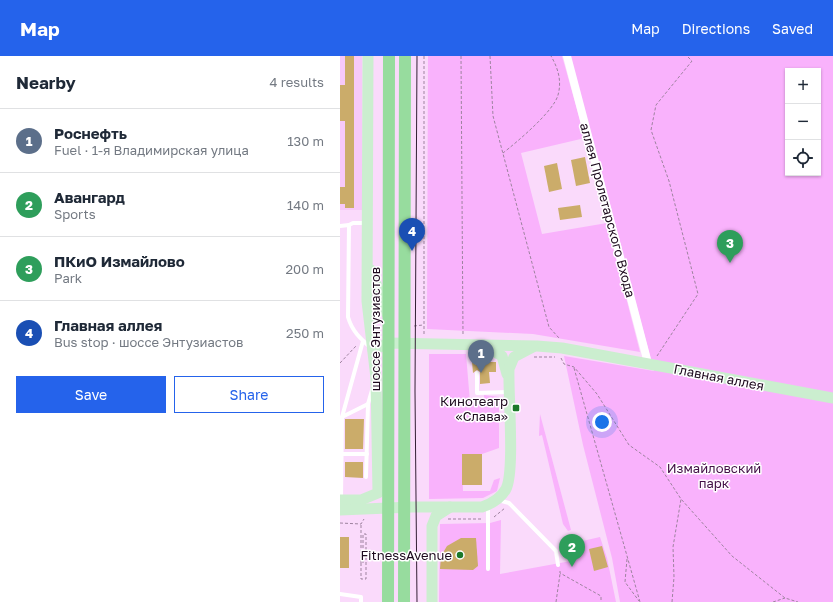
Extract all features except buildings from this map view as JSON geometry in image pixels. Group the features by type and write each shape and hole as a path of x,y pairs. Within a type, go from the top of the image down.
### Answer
{"main road":[{"path":"340,504 361,500 384,493 374,350 367,301 368,56"},
{"name":"шоссе Энтузиастов","path":"388,602 389,509 384,493 389,343 389,56"},
{"path":"404,602 405,56"},
{"path":"367,256 373,279 389,317"},
{"path":"374,350 389,343"},
{"name":"Главная аллея","path":"389,343 537,346 562,348 648,362 833,398"},
{"path":"340,504 389,509 404,507 482,507 492,502 506,489 510,452 506,367 502,356 479,345"},
{"path":"508,392 509,369 514,357 537,346"},
{"path":"432,602 432,526 436,516 442,511 451,507"}],"street":[{"name":"аллея Пролетарского Входа","path":"567,56 591,155 648,362"}],"lane":[{"path":"340,226 353,223 368,223"},
{"path":"349,225 348,317 351,328 361,341 374,350"},
{"path":"340,504 342,417 361,341"},
{"path":"476,362 479,345"},
{"path":"477,373 477,393 508,392"},
{"path":"366,477 368,404 376,378"},
{"path":"342,417 368,404"},
{"path":"342,454 367,454"},
{"path":"488,569 492,502 509,503 556,551 558,564"},
{"path":"340,594 361,597 361,602"}],"path":[{"path":"424,56 424,334"},
{"path":"461,56 464,336"},
{"path":"490,56 493,116 549,327 563,342"},
{"path":"503,153 529,130 553,105 558,95 559,72 551,56"},
{"path":"648,362 656,356 698,294 669,181 651,130 656,105 692,61 687,56"},
{"path":"410,326 424,325"},
{"path":"340,363 361,341"},
{"path":"561,353 564,364 574,366 597,394 629,445 660,467 681,499 732,556 785,598 798,602"},
{"path":"574,366 640,602"},
{"path":"672,602 674,576 673,547 681,499"},
{"path":"361,563 363,563 363,534 366,534 366,579 361,579 361,563 361,524 364,519"},
{"path":"340,523 361,524"},
{"path":"627,557 625,582 640,602"},
{"path":"556,602 560,573 558,564"},
{"path":"560,573 601,596 601,602"},
{"path":"773,602 785,598"}],"shaded area":[{"path":"340,56 362,56 362,210 340,210"}],"green space":[{"path":"428,56 562,56 585,138 521,153 542,234 607,223 640,352 533,334 427,329"},
{"name":"Измайловский парк","path":"570,56 833,56 833,602 620,602 612,558 583,445 564,356 654,371"},
{"path":"429,354 466,354 470,402 484,402 484,395 499,397 499,448 482,454 462,454 463,491 490,491 494,480 500,478 497,491 483,498 429,499"},
{"path":"540,414 571,530 568,531 563,524 542,435 539,436"},
{"path":"501,520 500,574 571,561 565,545 600,537 607,558 616,602 439,602 440,524 490,523"}],"tram line":[{"path":"417,56 415,391 417,602"}],"place":[{"name":"Главная аллея","path":"412,251"},
{"name":"ПКиО Измайлово","path":"730,263"},
{"name":"Роснефть","path":"481,373"},
{"name":"Кинотеатр «Слава»","path":"516,408"},
{"name":"FitnessAvenue","path":"460,555"},
{"name":"Авангард","path":"572,567"}]}
